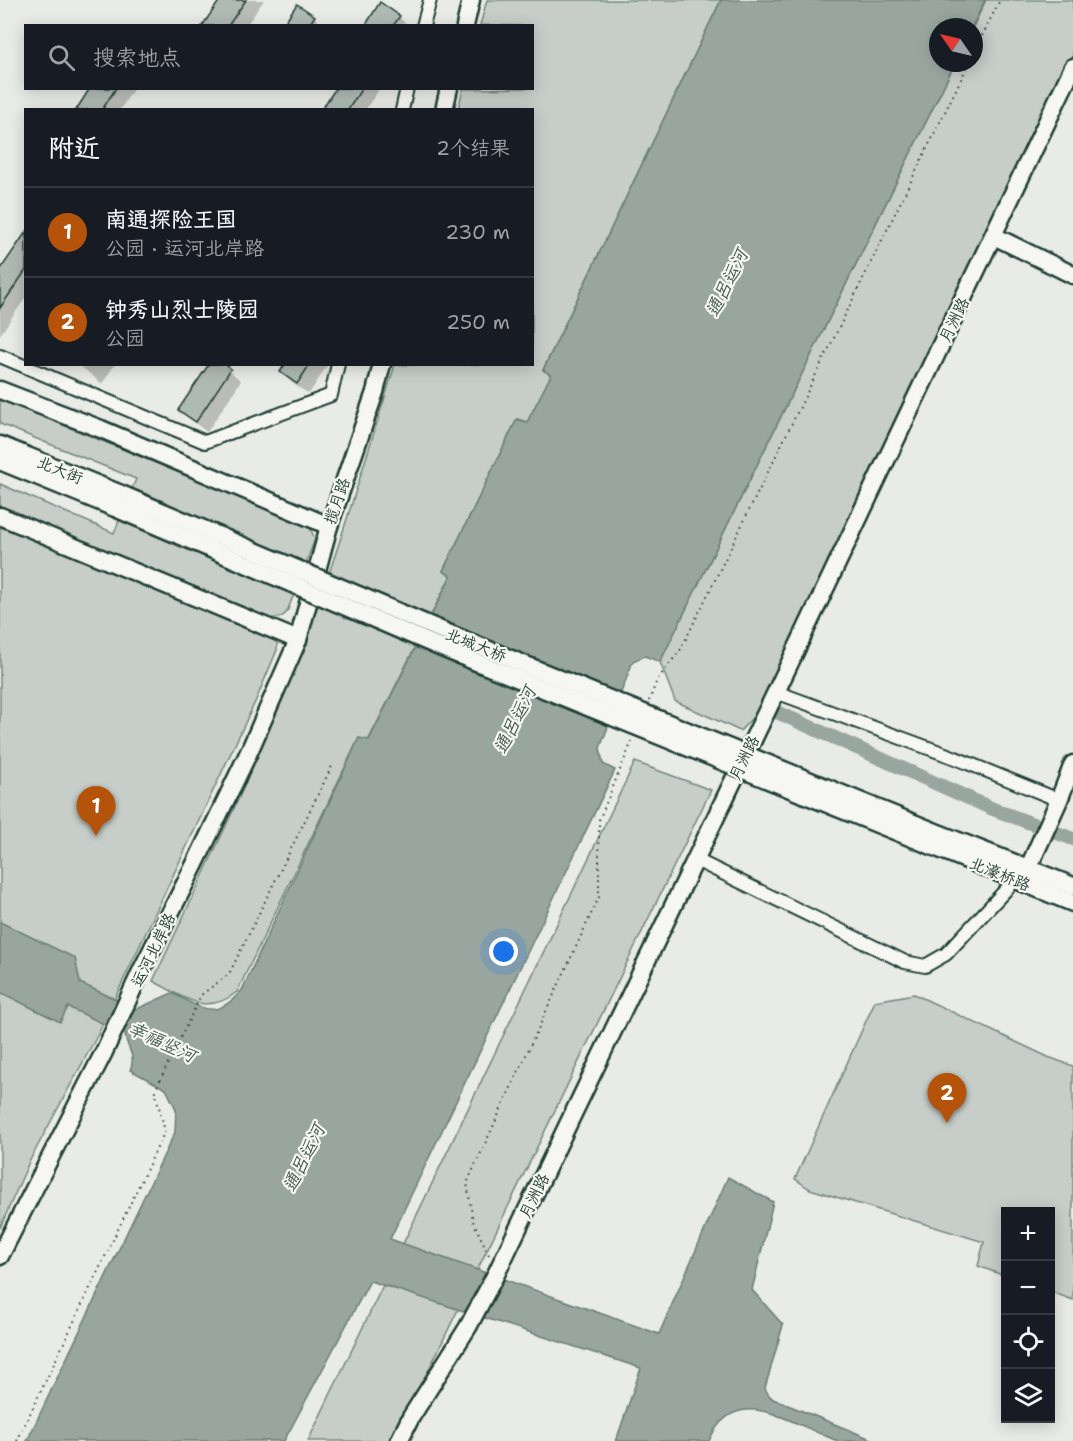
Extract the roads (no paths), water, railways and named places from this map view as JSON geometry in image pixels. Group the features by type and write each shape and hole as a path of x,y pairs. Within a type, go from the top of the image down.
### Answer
{"street":[{"path":"424,24 430,0"},
{"path":"465,24 471,0"},
{"name":"月洲路","path":"399,1441 411,1417 468,1327 497,1272 696,860 1073,67"},
{"path":"402,108 407,90"},
{"path":"444,108 449,90"},
{"path":"994,236 1073,275"},
{"path":"0,356 205,442 331,394 338,366"},
{"name":"揽月路","path":"298,640 329,526 375,392 382,366"},
{"path":"0,390 101,429 329,526"},
{"name":"北大街","path":"0,445 118,501"},
{"name":"北大街","path":"0,460 118,501"},
{"name":"北城大桥","path":"118,501 466,641 930,838"},
{"path":"0,516 298,640"},
{"name":"运河北岸路","path":"0,1256 104,1052 142,969 248,754 298,640"},
{"path":"776,692 953,757 1059,800"},
{"path":"1028,868 1072,772"},
{"name":"北濠桥路","path":"930,838 1028,868 1073,886"},
{"name":"北濠桥路","path":"930,838 1015,880 1073,903"},
{"path":"696,860 905,962 925,966 946,954 1015,880"}],"water":[{"path":"721,0 985,0 976,18 929,18 929,72 951,72 660,662 645,656 633,661 600,748 603,764 615,770 390,1239 659,1334 728,1177 773,1202 752,1290 783,1325 765,1388 768,1394 773,1399 876,1441 839,1441 774,1414 759,1410 744,1410 731,1414 719,1424 709,1441 616,1441 641,1368 370,1281 284,1441 27,1441 175,1132 176,1109 166,1089 130,1070 132,1056 125,1034 68,1007 60,1022 0,992 0,922 75,958 80,983 137,1009 172,993 209,1009 224,1006 233,1000 242,990 359,738 369,740 451,576 443,571 517,419 527,422 551,375 543,370"}],"waterway":[{"path":"779,713 993,809 1073,839"}],"place":[{"name":"南通探险王国","path":"96,836"},
{"name":"钟秀山烈士陵园","path":"947,1123"}],"water label":[{"name":"通吕运河","path":"727,283"},
{"name":"通吕运河","path":"515,720"},
{"name":"幸福竖河","path":"162,1042"},
{"name":"通吕运河","path":"304,1158"}]}
